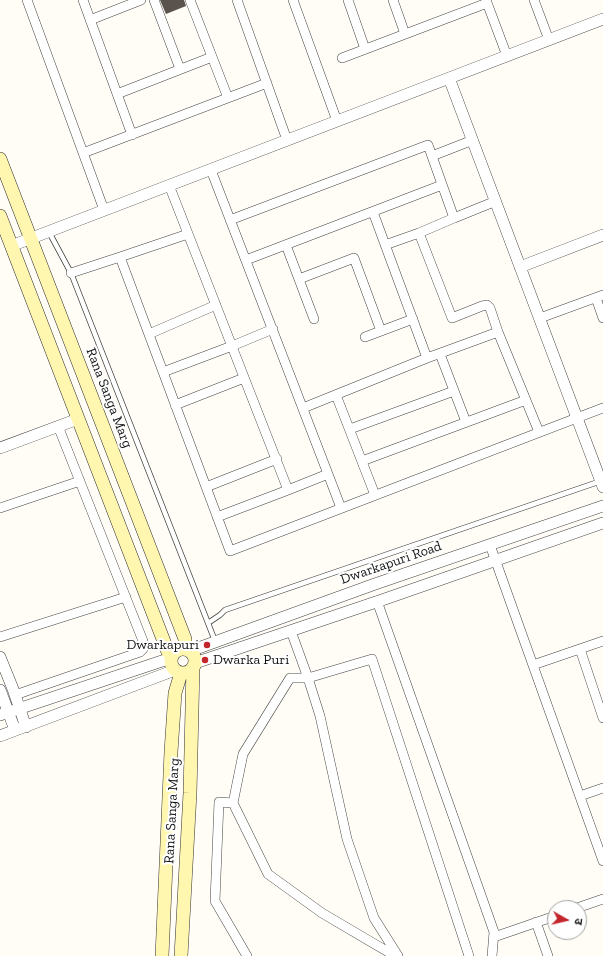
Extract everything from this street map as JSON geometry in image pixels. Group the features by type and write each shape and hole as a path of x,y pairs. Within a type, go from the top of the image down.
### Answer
{"main road":[{"name":"Rana Sanga Marg","path":"0,159 191,657 190,793 180,956"},
{"path":"0,216 168,652 175,664 188,672 191,657 178,650 175,664"},
{"name":"Rana Sanga Marg","path":"162,956 175,693 175,664"}],"street":[{"path":"27,0 104,210"},
{"path":"83,0 132,134"},
{"path":"90,20 141,0"},
{"path":"154,0 180,69"},
{"path":"190,0 228,98"},
{"path":"237,0 287,140"},
{"path":"293,0 337,121"},
{"path":"348,0 365,49"},
{"path":"393,0 405,34"},
{"path":"534,0 549,40"},
{"path":"342,58 486,1 507,56"},
{"path":"11,246 603,19"},
{"path":"117,94 212,57"},
{"path":"449,78 602,483"},
{"path":"83,153 267,83"},
{"path":"432,156 473,140"},
{"path":"230,220 428,145 454,218"},
{"path":"211,170 341,508"},
{"path":"169,185 288,490"},
{"path":"246,260 442,185"},
{"path":"386,245 496,201"},
{"path":"373,212 427,358"},
{"path":"419,233 452,318 482,306 488,305 490,308 498,332 539,432"},
{"path":"71,273 188,234"},
{"path":"520,267 603,235"},
{"path":"286,245 314,318"},
{"path":"120,257 230,550 603,408"},
{"path":"299,279 354,258 381,331"},
{"path":"540,318 599,296 603,318"},
{"path":"149,334 216,305"},
{"path":"365,337 413,318"},
{"path":"163,372 272,329"},
{"path":"303,408 427,358 498,332"},
{"path":"440,354 466,422"},
{"path":"175,405 244,378"},
{"path":"350,430 454,390"},
{"path":"336,395 375,495"},
{"path":"362,461 526,400"},
{"path":"0,448 78,419"},
{"path":"15,695 140,652 143,650 144,645 58,426"},
{"path":"206,487 276,460"},
{"path":"217,517 328,474"},
{"path":"0,508 80,481"},
{"name":"Dwarkapuri Road","path":"191,657 216,642 375,584 603,506"},
{"path":"191,657 291,630 603,523"},
{"path":"490,545 603,861"},
{"path":"0,637 126,597"},
{"path":"377,601 494,932 492,956"},
{"path":"291,630 320,716 347,840 374,918 398,956"},
{"path":"533,665 603,641"},
{"path":"580,649 600,695 603,718"},
{"path":"0,657 26,727"},
{"path":"395,956 322,913 268,874 233,802 244,754 290,678 308,678 372,659 469,956"},
{"path":"4,714 19,708 175,664"},
{"path":"0,736 26,727 175,664"},
{"path":"0,690 4,714 15,730"},
{"path":"580,796 603,788"},
{"path":"233,802 219,802 214,901 247,956"},
{"path":"587,905 603,899"},
{"path":"494,937 547,919"},
{"path":"536,922 548,956"}],"lane":[{"path":"48,232 71,273 216,642"},
{"path":"208,623 225,610 461,529 602,483"}],"building":[{"path":"160,0 184,0 186,6 166,14"}],"place":[{"name":"Dwarkapuri","path":"207,645"},
{"name":"Dwarka Puri","path":"205,660"}]}
